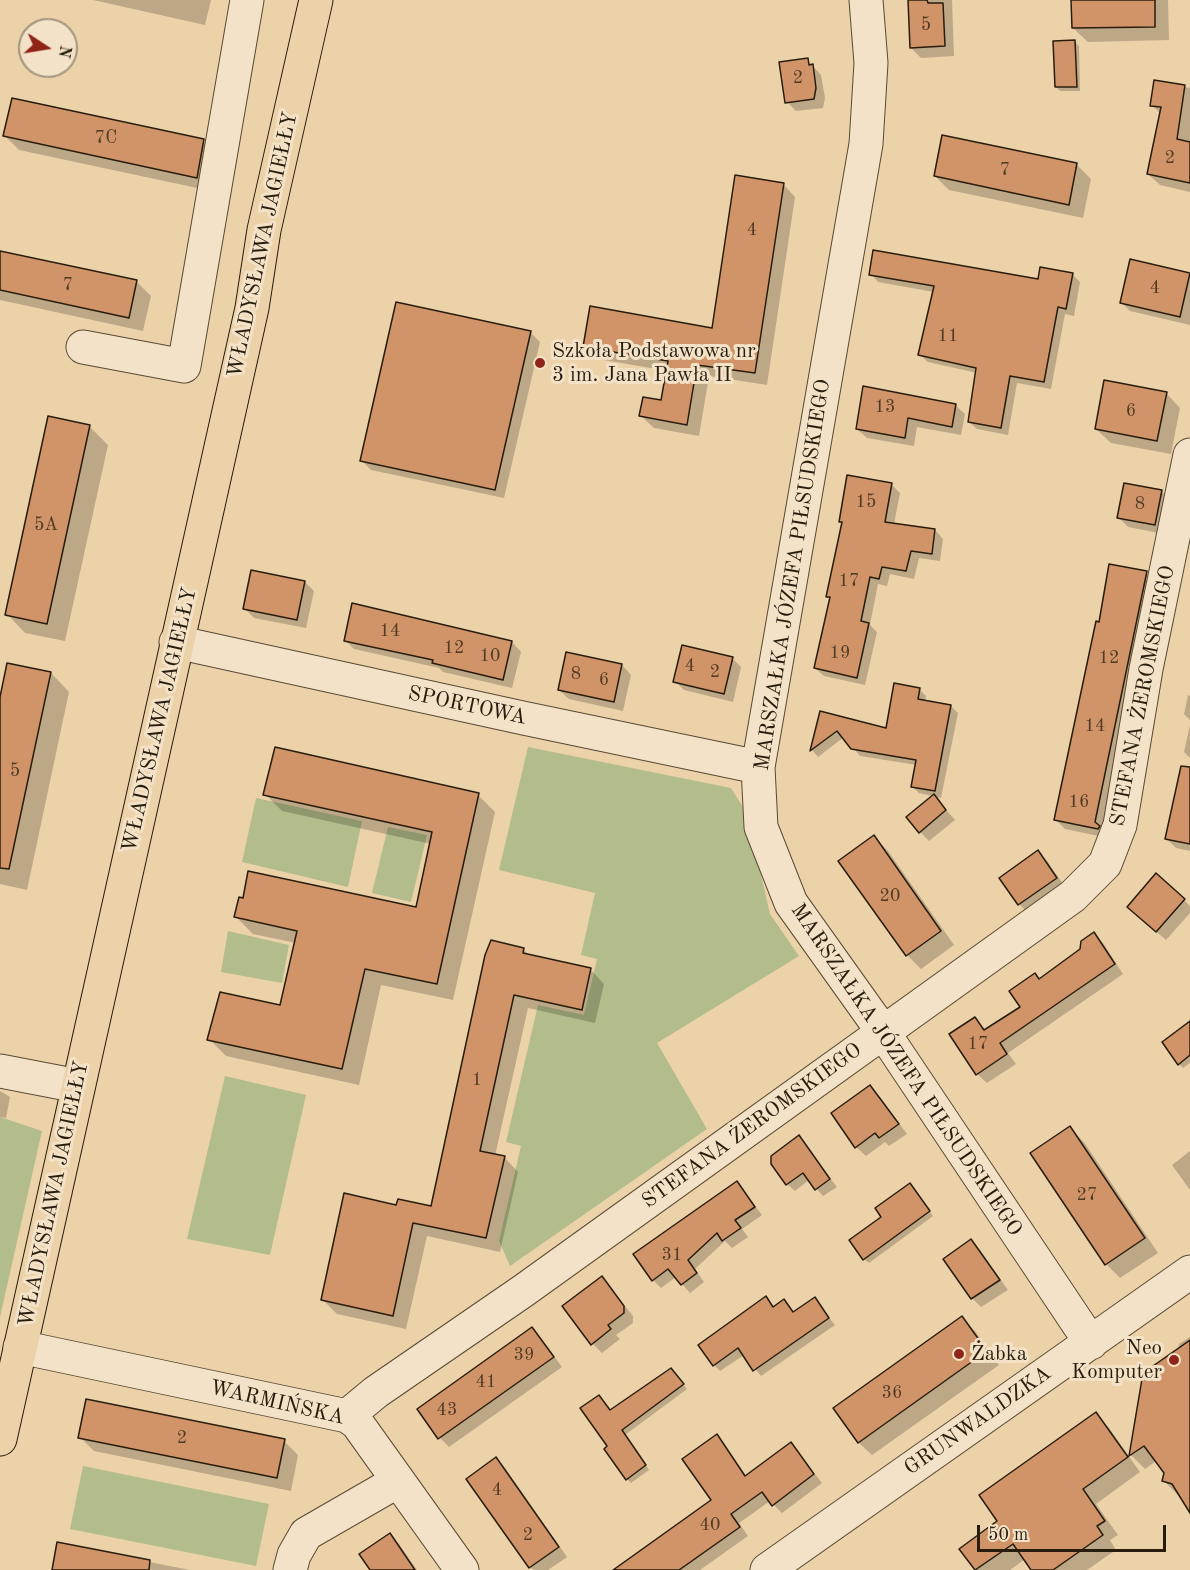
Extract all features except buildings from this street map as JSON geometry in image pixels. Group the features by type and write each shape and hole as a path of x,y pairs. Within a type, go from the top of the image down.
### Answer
{"main road":[{"name":"WŁADYSŁAWA JAGIEŁŁY","path":"0,1439 252,308 264,230 316,0"}],"street":[{"path":"83,347 184,366 247,0"},
{"name":"MARSZAŁKA JÓZEFA PIŁSUDSKIEGO","path":"866,0 871,63 866,144 758,767 761,827 791,903 882,1032 1090,1343"},
{"name":"STEFANA ŻEROMSKIEGO","path":"347,1416 376,1392 523,1291 1073,896 1105,864 1120,825 1146,669 1190,455"},
{"name":"SPORTOWA","path":"176,642 758,767"},
{"path":"0,1071 78,1086"},
{"name":"GRUNWALDZKA","path":"767,1570 1190,1272"},
{"name":"WARMIŃSKA","path":"21,1347 347,1416 357,1423 462,1570"},
{"path":"290,1570 294,1555 306,1534 398,1481"}],"green space":[{"path":"528,747 731,788 747,814 770,914 799,956 657,1043 707,1129 510,1266 499,1241 521,1146 506,1142 538,1005 584,1015 597,959 581,955 595,893 499,870"},
{"path":"256,798 362,821 348,887 242,862"},
{"path":"388,827 427,835 411,902 372,893"},
{"path":"228,931 289,945 282,983 221,972"},
{"path":"225,1076 306,1095 270,1255 187,1239"},
{"path":"0,1117 42,1131 0,1317"},
{"path":"83,1466 269,1504 256,1566 70,1529"}],"place":[{"name":"Szkoła Podstawowa nr 3 im. Jana Pawła II","path":"540,363"},
{"name":"Żabka","path":"959,1354"},
{"name":"Neo Komputer","path":"1174,1360"}]}
